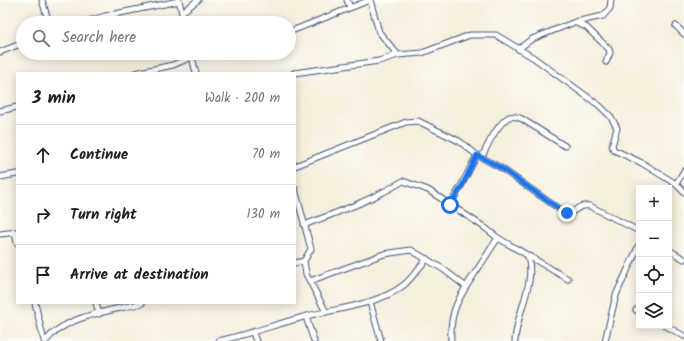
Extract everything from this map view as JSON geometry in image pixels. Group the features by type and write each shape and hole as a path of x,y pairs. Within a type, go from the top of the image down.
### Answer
{"street":[{"path":"42,0 47,16"},
{"path":"182,12 198,0"},
{"path":"347,0 350,7"},
{"path":"296,29 370,0 379,32 398,55"},
{"path":"518,49 532,39 575,22 603,16 610,8 611,0"},
{"path":"105,16 179,1 183,16"},
{"path":"575,22 586,27 609,49 610,53 606,62"},
{"path":"676,26 684,34"},
{"path":"296,73 379,61 398,55 422,53 470,35 496,35 534,58 600,106 611,117 616,128 612,146 614,150 642,163 676,184 684,192"},
{"path":"0,52 16,46"},
{"path":"140,72 173,65 182,60"},
{"path":"192,60 196,72"},
{"path":"0,111 16,107"},
{"path":"450,205 498,128 509,117 522,119 564,146"},
{"path":"296,166 406,122 418,121 459,141 480,156 501,168 562,211 572,213 577,207 583,205 590,206 636,229"},
{"path":"676,184 684,171"},
{"path":"0,177 16,174"},
{"path":"304,225 356,205 390,190 403,182 428,190 498,238 528,257 568,279"},
{"path":"296,193 311,249 304,261 306,274 313,284 326,312"},
{"path":"0,234 16,232"},
{"path":"451,341 451,331 456,302 465,286 498,238"},
{"path":"310,281 384,254 396,251 411,250 443,269 465,286"},
{"path":"605,341 616,295 636,252"},
{"path":"672,252 684,259"},
{"path":"515,341 516,324 528,286 530,264 528,257"},
{"path":"219,341 253,333 306,317 370,302 404,284 427,259"},
{"path":"296,263 304,261"},
{"path":"370,302 382,341"},
{"path":"35,304 45,341"},
{"path":"96,304 99,314"},
{"path":"45,341 56,330 67,324 138,304"},
{"path":"306,317 314,341"},
{"path":"671,329 684,336"},
{"path":"253,333 256,341"}],"route":[{"path":"450,205 462,186 477,155 501,168 567,213"}]}
